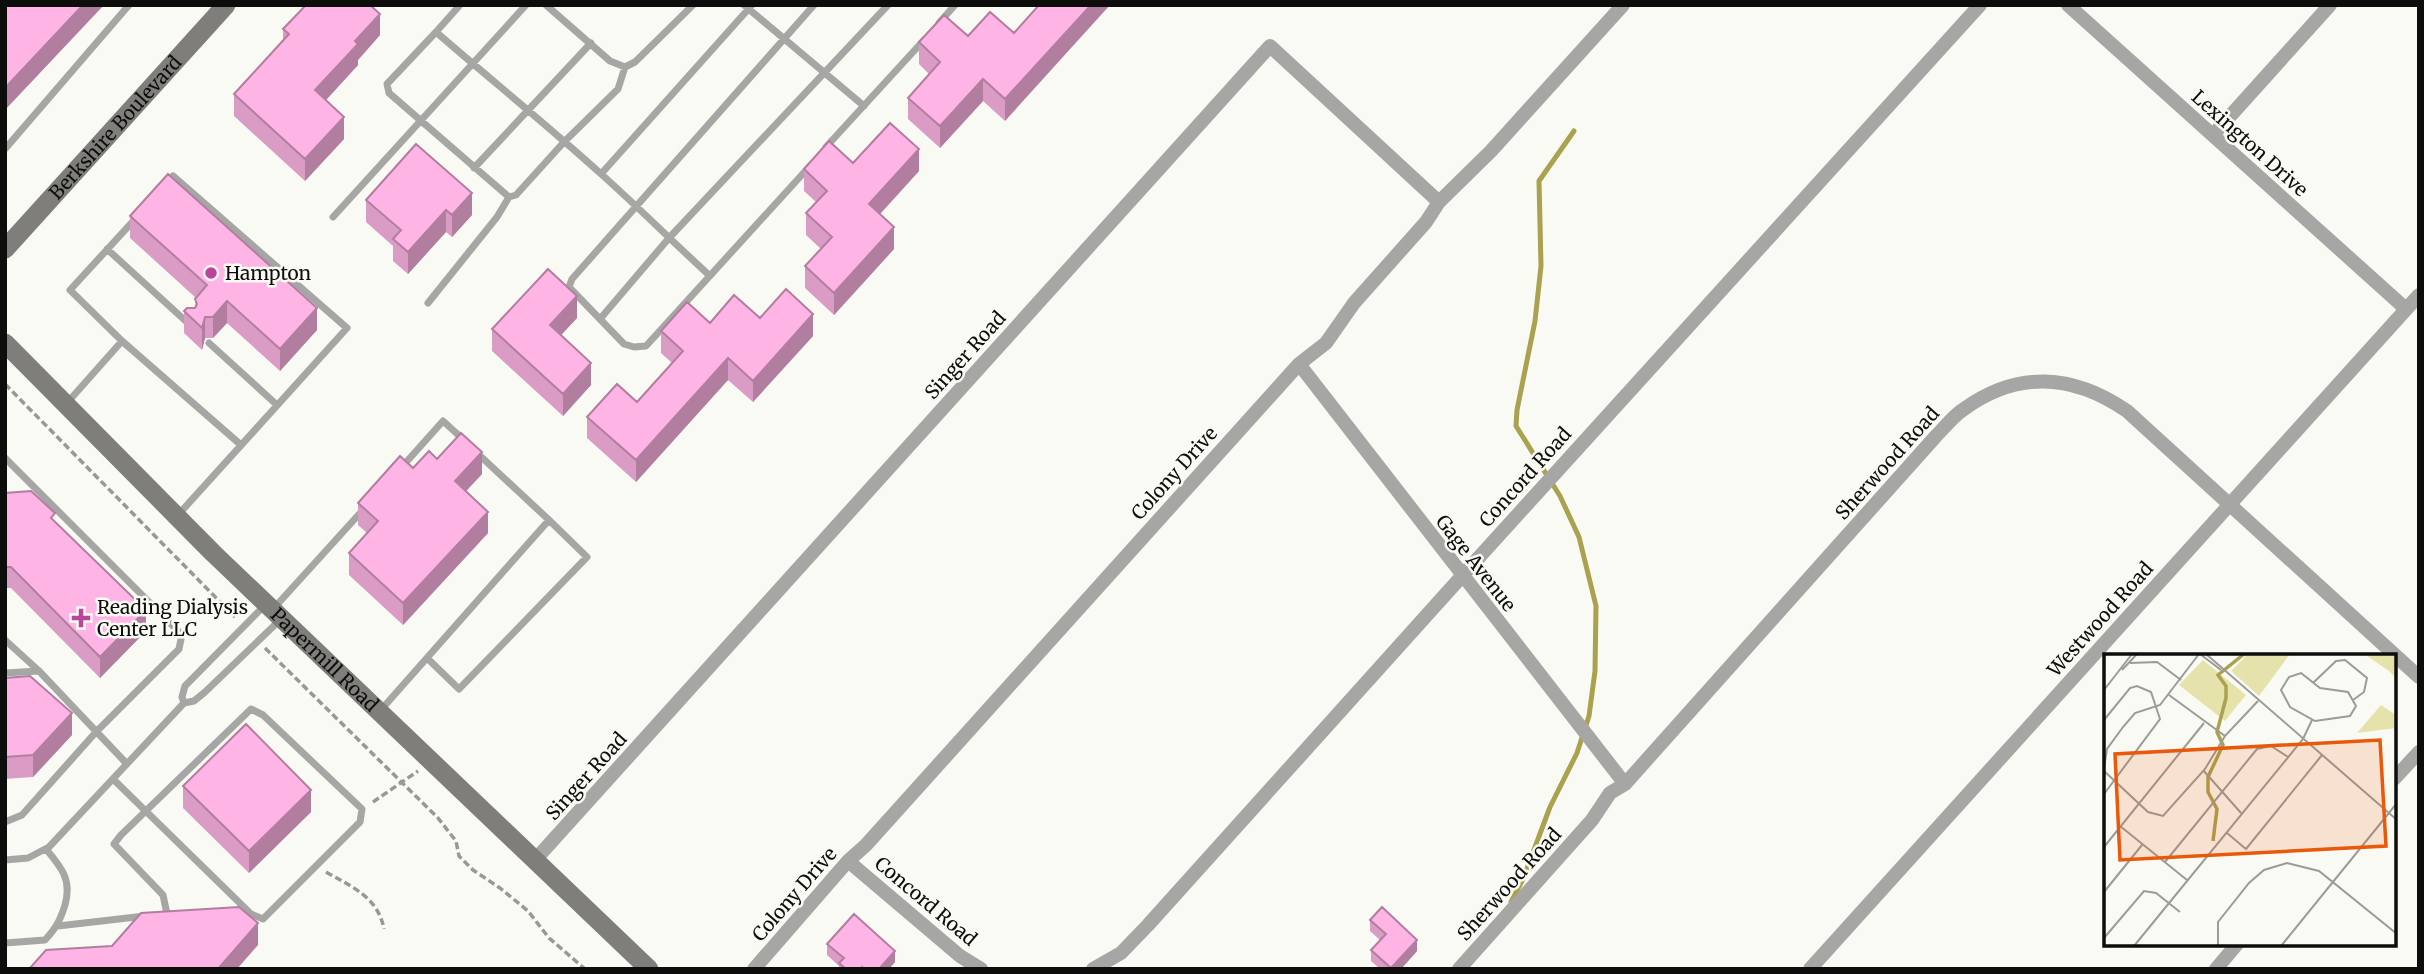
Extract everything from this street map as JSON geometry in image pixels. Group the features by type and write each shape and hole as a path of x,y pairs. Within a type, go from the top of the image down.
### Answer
{"main road":[{"name":"Berkshire Boulevard","path":"5,249 226,5"},
{"name":"Papermill Road","path":"5,343 273,611 649,969"}],"street":[{"name":"Colony Drive","path":"754,969 848,861 866,845 1299,364 1326,343 1354,303 1426,222 1439,202 1491,151 1623,5"},
{"name":"Concord Road","path":"1093,969 1121,953 1148,925 1980,5"},
{"name":"Lexington Drive","path":"2068,5 2406,309"},
{"path":"2213,135 2330,5"},
{"name":"Singer Road","path":"536,860 1270,46 1439,202"},
{"name":"Westwood Road","path":"1810,969 2419,295"},
{"name":"Gage Avenue","path":"1299,364 1625,784"},
{"name":"Sherwood Road","path":"1460,969 1592,820 1610,793 1625,784 1936,436 1962,410 1987,395 2017,384 2043,381 2071,384 2107,397 2146,426 2394,654"},
{"name":"Sherwood Road","path":"2396,656 2419,677"},
{"path":"2396,777 2419,752"},
{"name":"Concord Road","path":"848,861 960,956 981,969"},
{"path":"2216,969 2235,946"}],"lane":[{"path":"5,149 130,5"},
{"path":"460,5 387,84 389,93 509,197"},
{"path":"332,217 526,5"},
{"path":"546,5 610,61 625,67"},
{"path":"428,303 497,217 509,197 516,195 564,142 618,89 625,67 635,62 693,5"},
{"path":"814,5 572,279 569,287 624,344 646,346 928,36"},
{"path":"600,319 669,239 888,5"},
{"path":"937,25 955,5"},
{"path":"601,174 748,7 864,106"},
{"path":"436,32 601,174 710,276"},
{"path":"474,167 591,44"},
{"path":"165,186 173,176 347,328 177,516"},
{"path":"140,213 70,290 122,341 241,445"},
{"path":"107,249 191,326"},
{"path":"66,404 122,341"},
{"path":"209,343 277,405"},
{"path":"398,471 443,421 587,557 459,689 427,658"},
{"path":"5,458 179,632 181,639 179,649 96,732 22,815 5,822"},
{"path":"5,860 27,858 46,849 184,703 194,701 205,692 258,641 273,611 371,500"},
{"path":"379,712 549,520"},
{"path":"184,703 182,697 185,686 244,626 273,611"},
{"path":"5,640 39,671 127,764"},
{"path":"5,673 39,671"},
{"path":"58,926 167,914 163,895 114,844 146,810 251,709 263,715 362,809 360,822 263,919 251,914 146,810 113,779"},
{"path":"5,943 45,940 58,926 69,890 62,869 46,849"}],"path":[{"path":"5,384 244,626"},
{"path":"258,641 438,818 456,841 459,856 472,870 500,888 527,911 549,938 585,969"},
{"path":"362,809 432,762"},
{"path":"316,867 372,901 381,914 384,929"}],"building":[{"path":"5,5 83,5 5,88"},
{"path":"306,5 370,5 380,14 355,41 358,44 315,90 344,117 305,159 234,94 289,34 283,29"},
{"path":"1039,5 1091,5 1005,99 983,79 940,126 908,98 940,62 919,42 944,15 968,36 990,12 1014,33"},
{"path":"890,123 919,149 869,204 894,227 834,293 805,266 832,237 806,213 827,191 804,169 829,141 853,163"},
{"path":"416,144 472,193 452,215 446,210 408,252 393,239 401,230 366,200"},
{"name":"Hampton","path":"168,174 317,308 280,349 227,301 213,317 205,317 202,328 184,311 187,308 195,308 195,299 207,285 130,216"},
{"path":"548,269 577,296 550,325 591,363 563,394 492,329"},
{"path":"786,289 813,314 753,381 728,358 636,460 587,417 617,384 637,402 683,351 661,331 687,302 710,323 734,295 760,318"},
{"path":"461,433 482,452 455,481 488,512 403,603 349,553 378,521 358,503 400,456 413,468 429,451 437,459"},
{"path":"31,491 55,513 51,518 146,610 100,657 11,567 5,567 5,493"},
{"path":"30,676 72,713 33,755 5,757 5,678"},
{"path":"246,724 311,790 249,851 183,786"},
{"path":"239,907 258,923 218,969 29,969 46,950 112,946 141,913"},
{"path":"1382,907 1417,940 1391,968 1371,950 1386,934 1370,920"},
{"path":"854,914 895,951 879,969 846,969 839,963 844,958 827,944"}],"waterway":[{"path":"1511,902 1523,879 1550,807 1577,753 1589,716 1595,671 1596,606 1579,537 1560,496 1516,426 1535,321 1541,266 1539,181 1574,131"}],"place":[{"name":"Hampton","path":"211,273"},
{"name":"Reading Dialysis Center LLC","path":"81,618"}]}
